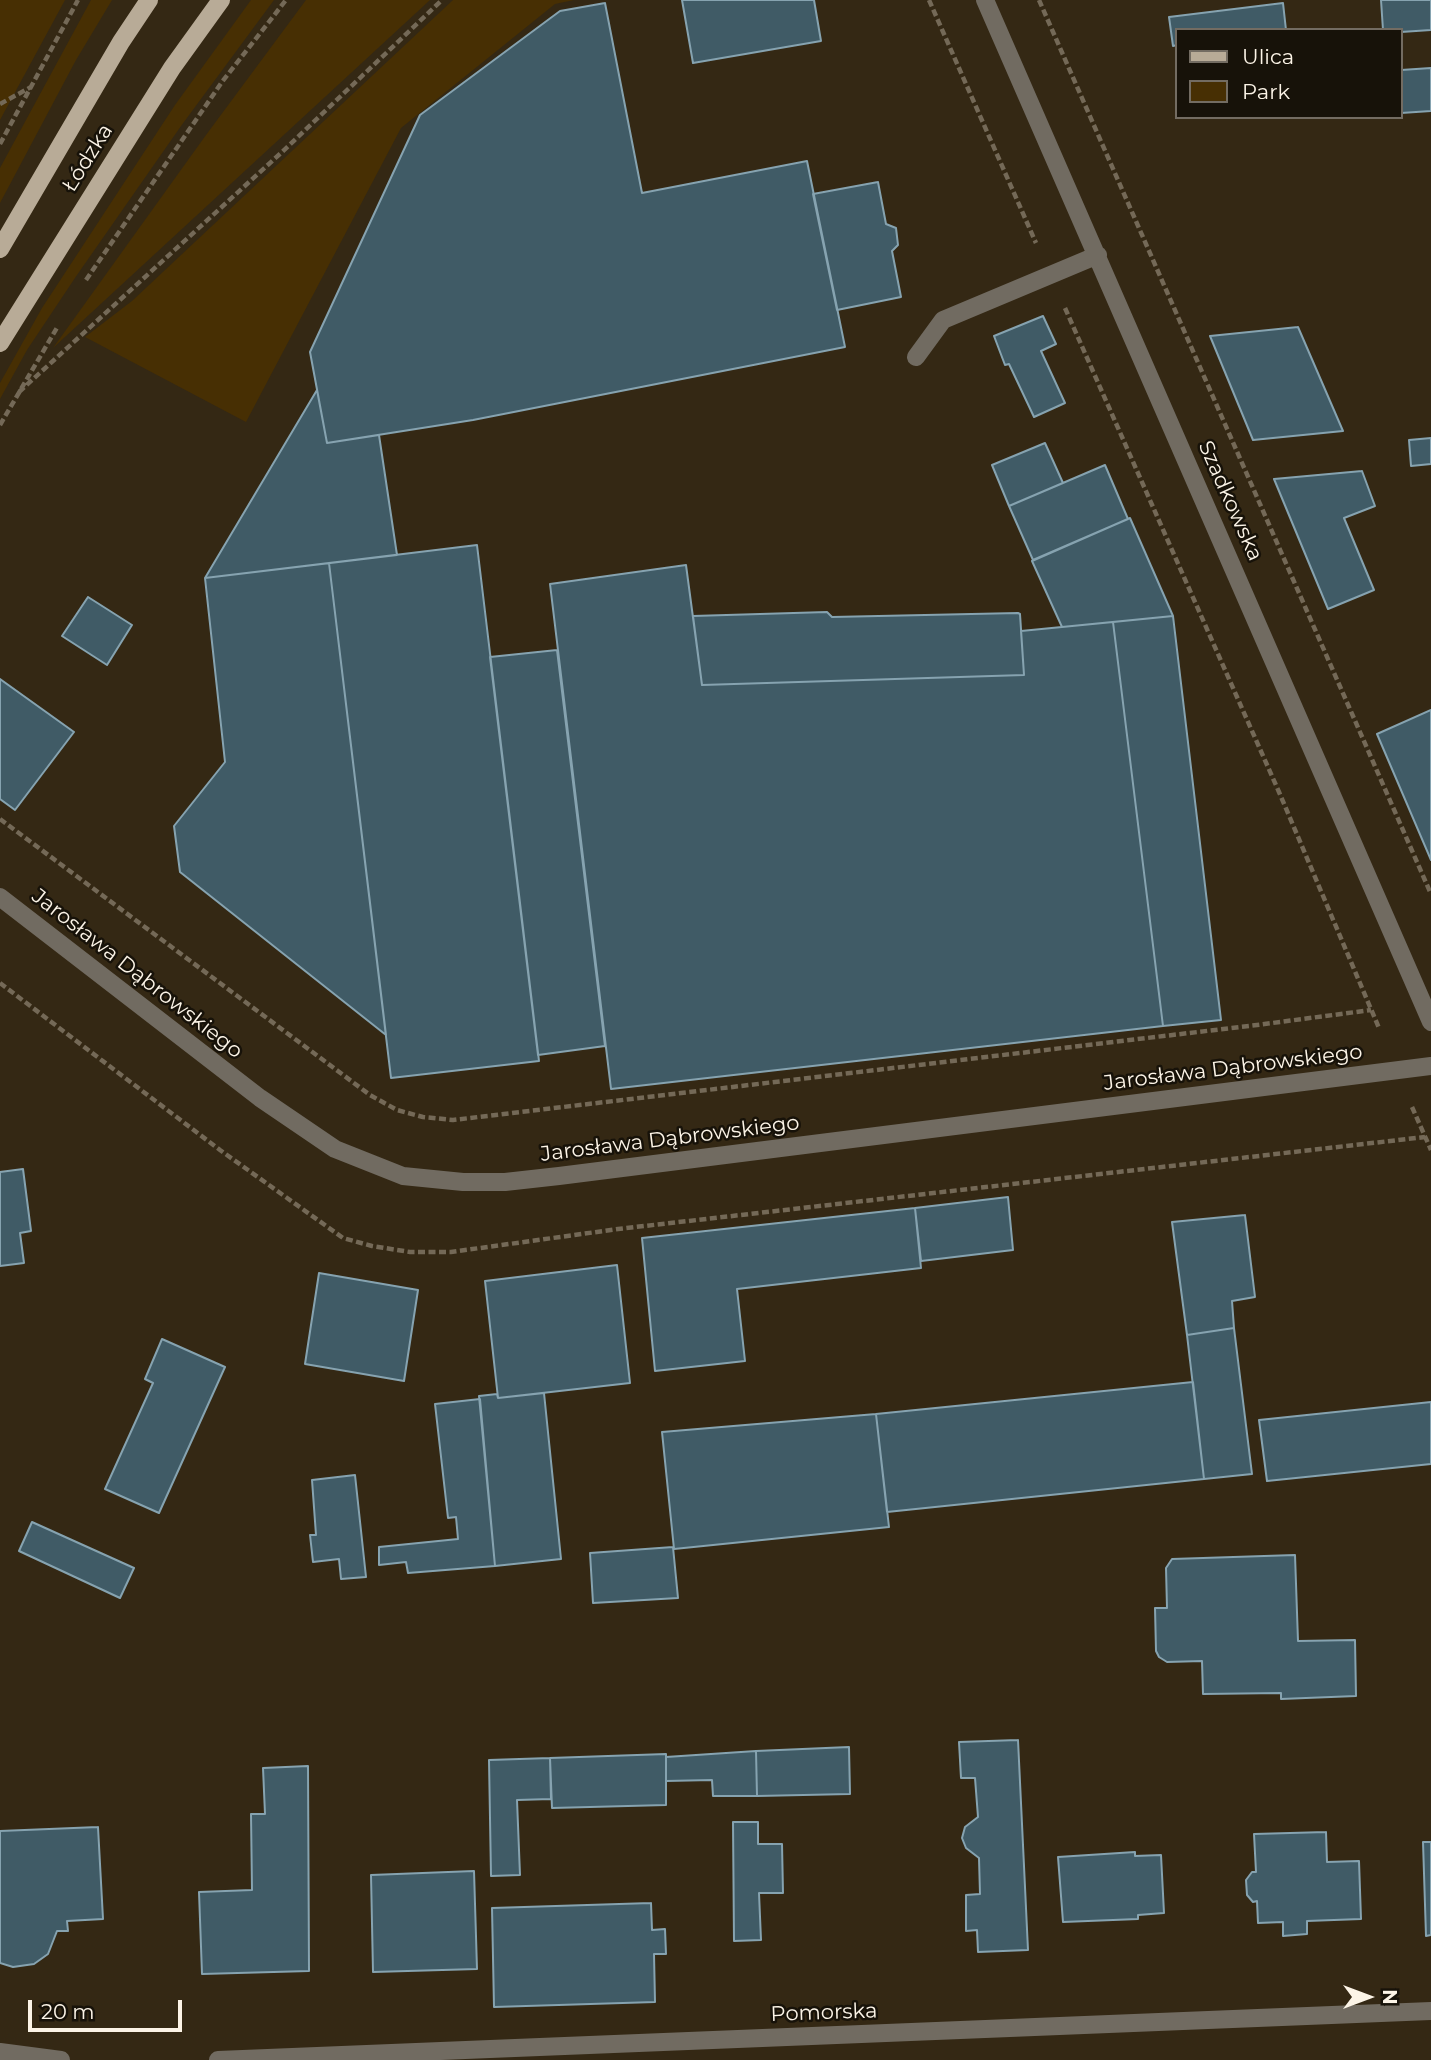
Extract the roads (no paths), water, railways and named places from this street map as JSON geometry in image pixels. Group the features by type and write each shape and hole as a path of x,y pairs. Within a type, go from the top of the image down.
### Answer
{"main road":[{"name":"Łódzka","path":"0,249 121,42 149,0"},
{"name":"Łódzka","path":"0,344 172,68 221,0"}],"street":[{"name":"Szadkowska","path":"985,0 1431,1022"},
{"path":"916,357 943,320 1098,256"},
{"name":"Jarosława Dąbrowskiego","path":"0,897 260,1098 335,1149 403,1176 463,1182 505,1182 1431,1066"},
{"name":"Pomorska","path":"218,2060 1431,2011"},
{"path":"0,2052 61,2060"}]}
